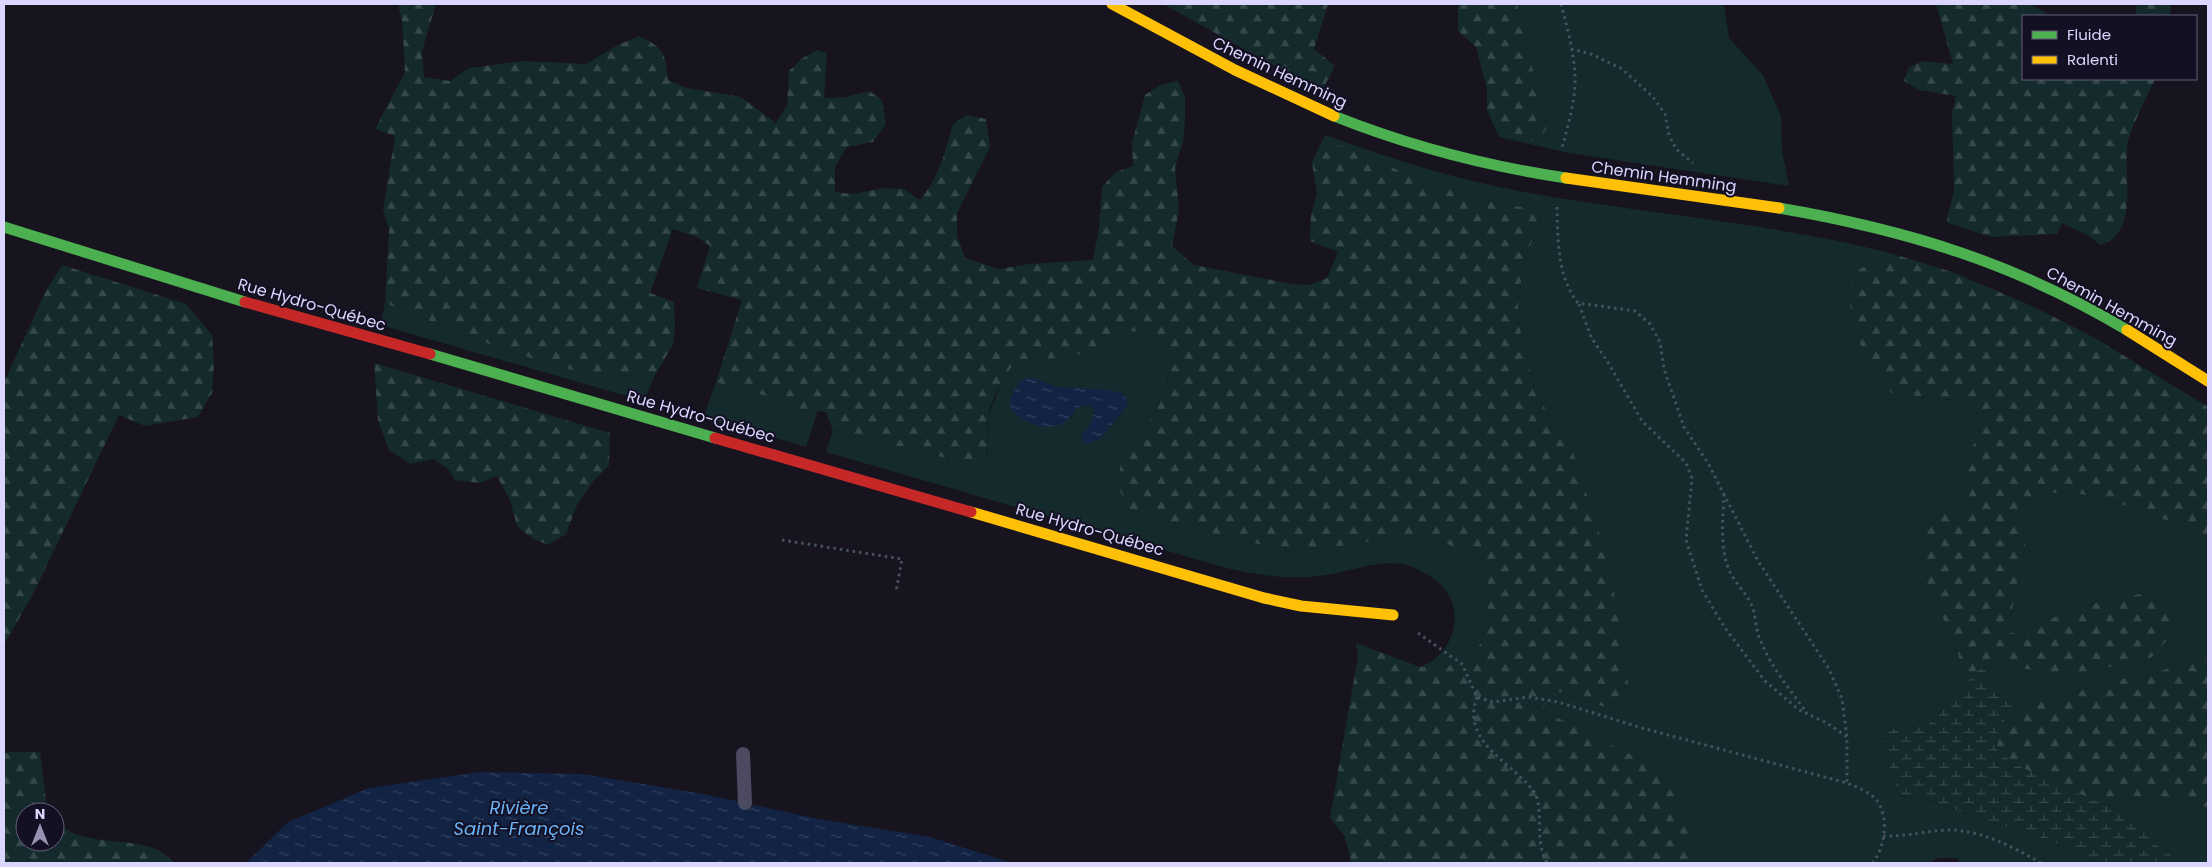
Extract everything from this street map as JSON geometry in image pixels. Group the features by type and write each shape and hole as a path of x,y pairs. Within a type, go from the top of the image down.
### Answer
{"street":[{"name":"Chemin Hemming","path":"1112,4 1192,49 1299,101 1370,130 1448,154 1553,176 1834,218 1884,229 1972,256 2053,290 2128,331 2208,382"},
{"name":"Rue Hydro-Québec","path":"4,228 285,315 454,361 1264,598 1301,606 1393,615"}],"lane":[{"path":"743,754 744,803"}],"path":[{"path":"1561,4 1575,76 1573,104 1553,176 1558,246 1563,276 1571,294 1578,303 1591,337 1642,421 1686,463 1692,478 1686,540 1702,590 1725,628 1765,681 1799,710 1826,723 1847,737"},
{"path":"1571,49 1590,54 1622,70 1653,98 1665,114 1669,135 1676,149 1697,167"},
{"path":"1578,303 1635,311 1650,324 1660,342 1664,369 1684,427 1708,463 1758,561 1829,668 1842,699 1847,737 1847,783"},
{"path":"1724,494 1724,540 1726,560 1730,573 1749,599 1759,639 1769,660 1807,714"},
{"path":"782,540 902,560 896,592"},
{"path":"1393,615 1462,664 1477,696 1493,702 1528,696 1558,702 1642,728 1847,783 1865,791 1878,802 1884,820 1883,836 1878,857 1872,863"},
{"path":"1477,696 1472,709 1473,724 1486,745 1533,790 1539,807 1538,828 1541,853 1547,863"},
{"path":"1883,836 1906,836 1953,830 1982,835 2022,852 2042,863"}],"green space":[{"path":"398,4 436,4 422,51 424,77 450,81 469,68 524,61 586,64 616,46 639,36 654,44 662,52 666,63 668,80 687,88 741,97 776,123 787,106 789,71 801,59 817,50 827,53 824,98 846,97 869,91 882,100 886,124 873,142 847,147 835,167 835,192 853,194 883,188 904,189 920,200 937,174 953,124 967,115 986,119 990,147 957,213 957,235 965,258 999,269 1030,264 1093,260 1099,228 1102,187 1116,172 1133,166 1132,143 1145,95 1160,85 1178,81 1185,97 1185,119 1183,142 1175,167 1179,210 1172,246 1194,265 1292,284 1309,285 1327,278 1338,252 1310,241 1311,215 1317,194 1312,162 1320,145 1346,146 1413,177 1488,201 1544,211 1523,264 1517,316 1535,393 1571,446 1610,566 1630,695 1617,711 1553,690 1542,710 1644,761 1665,777 1685,818 1698,863 1347,863 1351,860 1344,835 1330,818 1358,656 1356,643 1420,667 1440,667 1472,661 1482,639 1489,596 1486,569 1462,550 1440,542 1418,539 1395,539 1328,548 1282,548 1225,537 1131,510 1118,488 1120,467 1157,409 1168,381 1165,345 1150,332 1124,331 1092,351 1063,358 1017,360 999,387 992,402 987,424 988,446 985,457 982,463 966,463 833,430 826,412 796,408 764,395 743,392 716,382 742,300 697,288 710,246 697,237 673,229 650,293 674,302 675,327 673,345 655,375 617,376 560,368 481,341 385,303 389,230 383,209 395,136 375,129 405,72 402,21"},
{"path":"1163,4 1328,4 1314,49 1335,66 1323,89 1273,65"},
{"path":"1458,4 1517,4 1547,128 1539,141 1499,137 1487,110 1487,89 1476,47 1458,31"},
{"path":"1517,4 1724,4 1729,38 1763,75 1781,116 1782,150 1789,186 1569,153 1499,137 1539,140 1547,128"},
{"path":"1936,4 2030,4 2049,15 2022,15 2022,80 2155,80 2128,142 2125,216 2121,229 2113,239 2100,245 2089,236 2062,223 2057,234 1991,237 1948,223 1947,219 1954,191 1952,112 1956,96 1919,90 1904,81 1909,67 1923,61 1953,64"},
{"path":"2137,4 2171,4 2170,15 2135,15"},
{"path":"1325,135 1429,169 1509,189 1802,234 1890,253 1854,272 1891,393 1961,401 1978,413 1978,438 1962,462 1973,483 1965,510 1929,517 1929,596 1954,636 1965,685 1943,706 1938,717 1927,725 1884,730 1885,752 1899,796 1923,798 2048,840 2101,863 1961,863 1957,858 1937,858 1931,863 1698,863 1685,818 1602,742 1542,710 1553,690 1617,711 1571,447 1535,393 1517,316 1523,264 1544,211 1488,201 1413,177 1346,146 1320,145"},
{"path":"1890,253 1952,272 2032,306 2095,338 2208,407 2208,535 2112,501 2067,491 2035,496 2022,515 2025,546 2011,615 2010,632 2022,635 2034,624 2105,600 2141,594 2169,601 2179,626 2152,657 2070,676 1994,664 1975,671 1965,685 1954,636 1929,596 1922,548 1929,517 1965,510 1973,483 1962,462 1978,438 1978,413 1961,401 1891,393 1859,342 1849,300 1854,272"},
{"path":"62,265 186,304 212,335 214,363 212,393 198,417 145,426 119,415 33,594 4,645 4,382 46,291"},
{"path":"385,303 481,341 617,376 655,375 644,401 380,325"},
{"path":"1124,331 1150,332 1165,345 1168,380 1157,409 1141,436 1131,510 1225,537 1282,548 1328,548 1373,541 1418,539 1440,542 1462,550 1486,568 1489,596 1482,639 1473,661 1440,667 1420,667 1434,659 1445,647 1451,636 1454,612 1451,600 1436,580 1408,565 1394,563 1376,565 1332,574 1305,577 1279,577 1239,571 826,452 833,430 966,463 988,453 988,416 1005,374 1017,360 1063,358 1110,339","holes":["1033,378 1057,387 1118,392 1126,396 1128,405 1100,439 1087,430 1093,420 1094,408 1088,405 1075,408 1071,418"]},
{"path":"374,363 610,433 609,466 595,479 577,505 566,534 548,545 532,538 517,526 510,500 497,476 480,483 455,480 449,470 434,459 410,464 389,450 378,420"},
{"path":"716,382 743,392 764,395 796,408 818,411 806,447 712,420 705,413"},
{"path":"2066,491 2112,501 2208,535 2208,658 2180,664 2141,678 2111,679 2066,697 2024,704 2004,700 1990,689 1989,673 1994,664 2070,676 2105,600 2034,624 2022,635 2010,632 2011,615 2025,546 2022,515 2035,496"},
{"path":"2208,658 2208,807 2134,796 2106,806 2014,764 1997,749 1998,723 2024,704 2066,697 2111,679 2141,678 2180,664"},
{"path":"1994,664 1989,673 1990,689 2004,700 2024,704 1998,723 1997,749 2014,764 2133,818 2155,844 2182,863 2101,863 2048,840 1963,813 1924,798 1899,796 1885,752 1884,730 1927,725 1938,717 1943,706 1965,685 1975,671"},
{"path":"10,752 40,752 46,802 15,802 15,852 65,852 65,828 75,834 88,838 144,845 159,850 175,863 4,863 4,754"},
{"path":"2134,796 2208,807 2208,863 2182,863 2155,844 2133,818 2106,806"}],"water":[{"path":"1033,378 1057,387 1118,392 1126,396 1128,405 1100,439 1087,444 1082,442 1081,435 1089,427 1093,417 1094,409 1088,405 1076,408 1070,417 1062,423 1044,427 1026,421 1010,408 1011,396 1021,380"},
{"name":"Rivière Saint-François","path":"480,772 582,774 703,794 818,819 930,837 1012,863 226,863 247,862 288,822 369,788"}],"traffic: fast":[{"path":"1334,116 1391,137 1448,154 1566,178"},
{"path":"1779,208 1872,227 1959,252 2043,286 2085,306 2127,330"},
{"path":"4,227 245,302"},
{"path":"430,354 715,438"}],"traffic: slow":[{"path":"1112,4 1235,70 1334,116"},
{"path":"1566,178 1779,208"},
{"path":"2127,330 2208,381"},
{"path":"971,512 1264,598 1301,606 1393,615"}],"traffic: jam":[{"path":"245,302 430,354"},
{"path":"715,438 971,512"}]}
